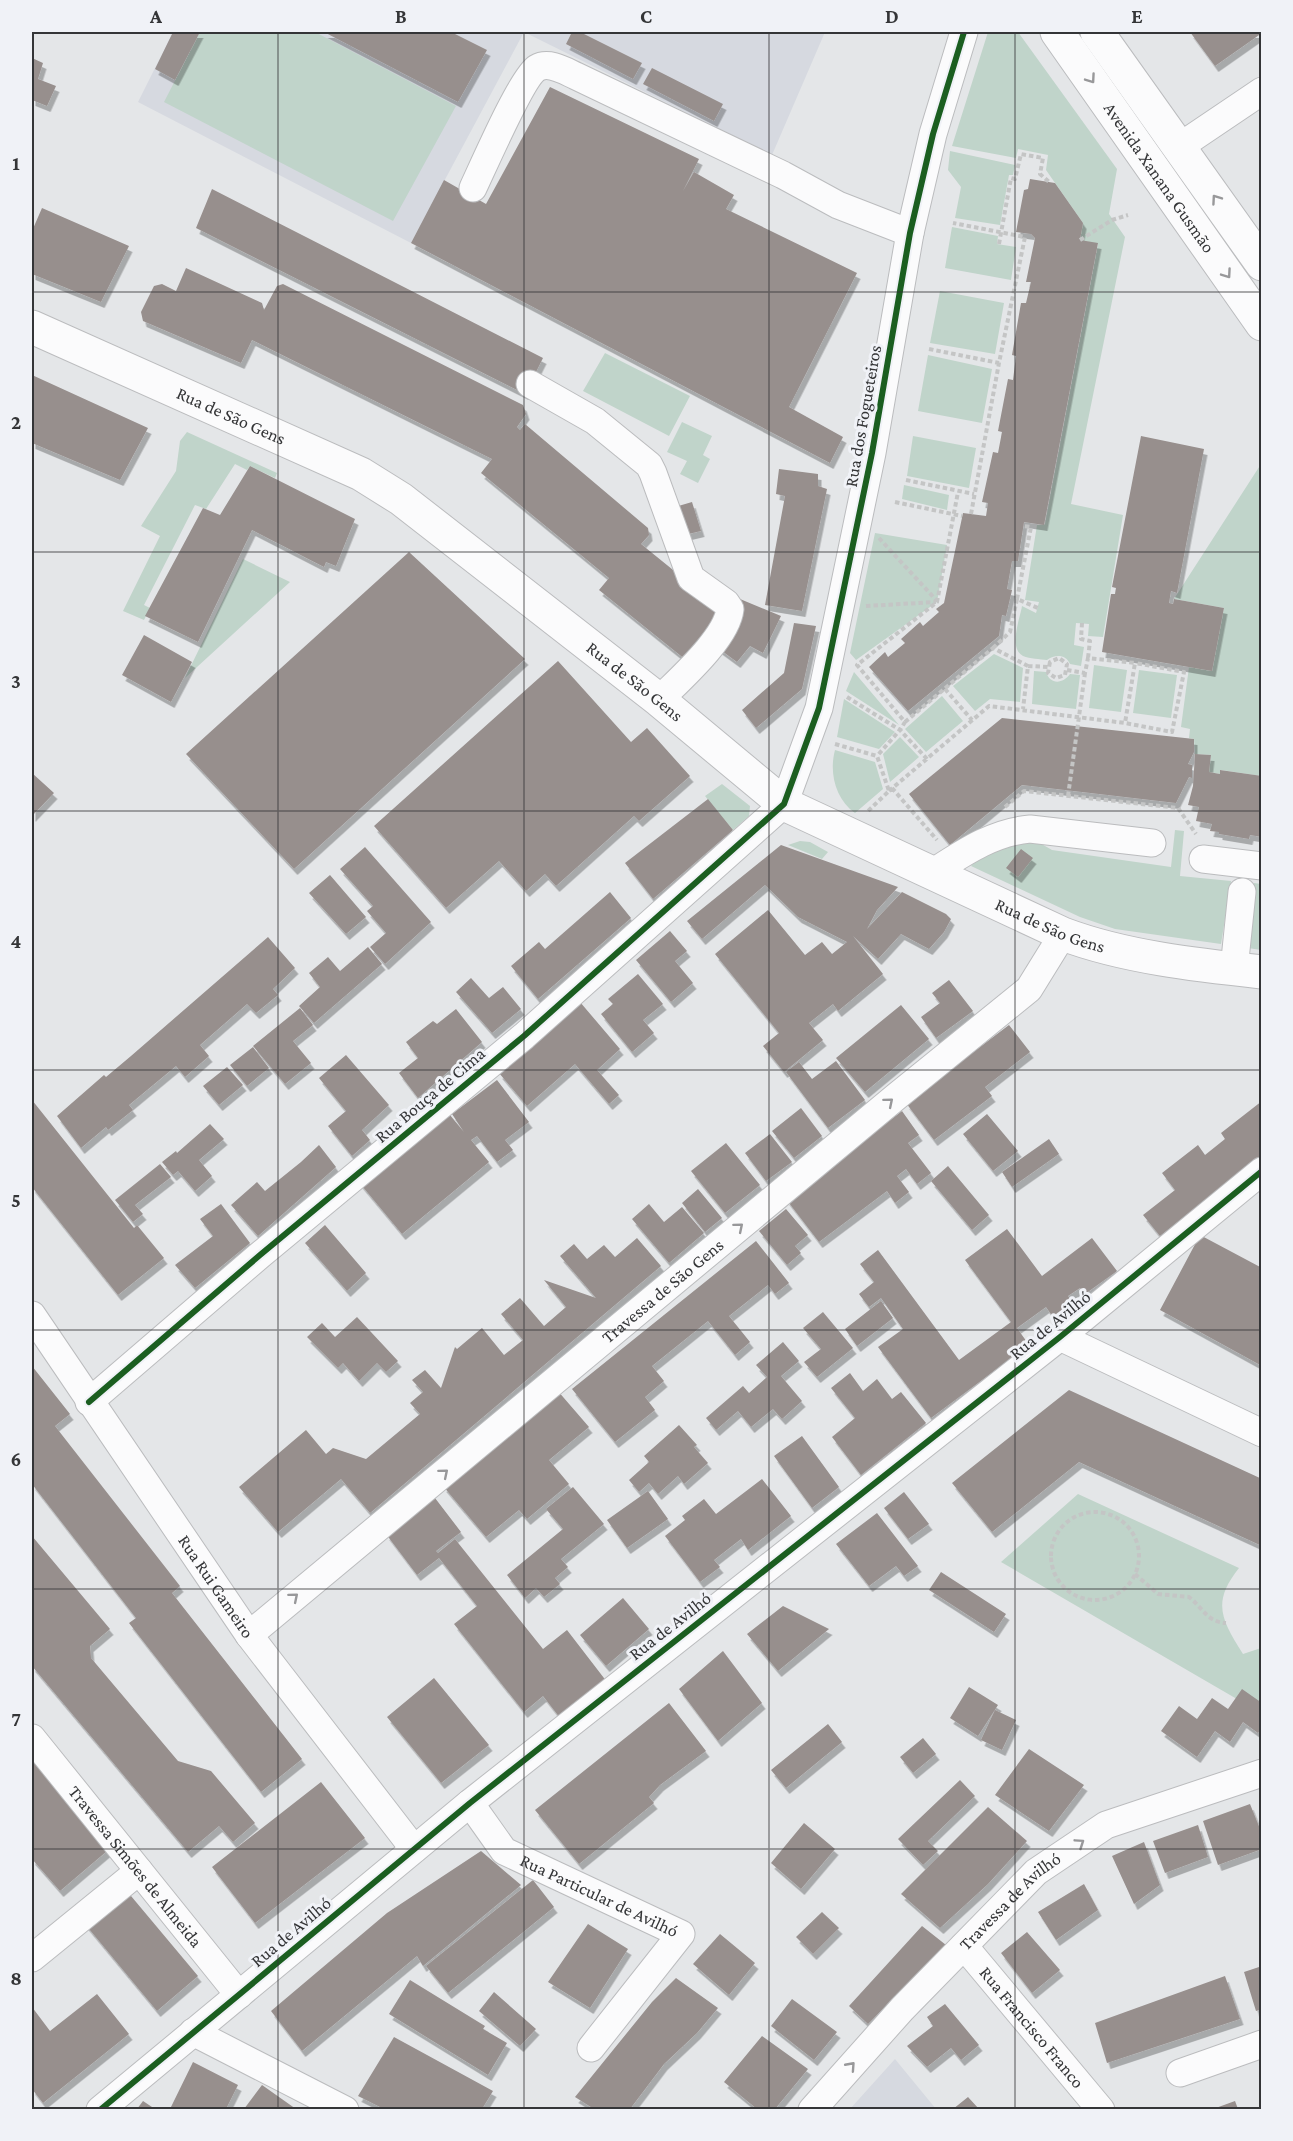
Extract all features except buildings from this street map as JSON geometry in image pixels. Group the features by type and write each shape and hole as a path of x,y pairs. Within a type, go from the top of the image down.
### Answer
{"main road":[{"name":"Avenida Xanana Gusmão","path":"1057,32 1262,324"},
{"name":"Avenida Xanana Gusmão","path":"1097,32 1262,264"},
{"name":"Rua de São Gens","path":"32,327 361,474 401,499 659,700 784,804 937,859 1064,934 1083,941 1121,951 1248,970"}],"street":[{"name":"Rua dos Fogueteiros","path":"784,804 819,708 866,486 910,233 933,134 964,32"},
{"path":"473,188 521,88 537,68 557,67 783,175 838,205 910,233"},
{"path":"1179,147 1262,91"},
{"path":"530,384 595,421 649,465 691,578 726,603 730,609 727,621 708,650 659,700"},
{"name":"Rua Bouça de Cima","path":"89,1402 234,1277 524,1036 784,804"},
{"path":"984,842 1020,810"},
{"path":"937,859 1011,832 1030,829 1119,839 1146,832"},
{"path":"1200,847 1262,866"},
{"path":"1242,892 1248,970"},
{"name":"Travessa de São Gens","path":"249,1635 1029,989 1064,934"},
{"name":"Rua de Avilhó","path":"100,2109 470,1803 1060,1337 1262,1171"},
{"name":"Rua Rui Gameiro","path":"32,1315 249,1635 414,1849"},
{"path":"1060,1337 1262,1433"},
{"name":"Travessa Simões de Almeida","path":"32,1738 238,1995"},
{"name":"Travessa de Avilhó","path":"812,2109 902,2009 1036,1872 1106,1826 1262,1773"},
{"name":"Rua Particular de Avilhó","path":"470,1803 504,1851 681,1934 591,2048"},
{"path":"32,1958 139,1871"},
{"name":"Rua Francisco Franco","path":"963,1946 1101,2109"},
{"path":"193,2032 345,2109"},
{"path":"1180,2073 1262,2044"}],"path":[{"path":"999,244 1011,178 1015,179 1021,154 1043,158 1040,174 1049,182"},
{"path":"1080,240 1112,220 1128,214"},
{"path":"953,223 1025,237 971,514"},
{"path":"929,350 999,363"},
{"path":"906,480 974,494"},
{"path":"905,722 857,665 937,602 958,492"},
{"path":"894,502 962,516"},
{"path":"877,756 905,722 1010,632 1031,527 1023,526"},
{"path":"875,533 937,602"},
{"path":"1017,599 1038,608"},
{"path":"860,606 937,602"},
{"path":"1068,796 1090,641 1081,639 1082,624"},
{"path":"993,648 1028,666 1049,667 1050,662 1056,658 1063,660 1067,664 1065,675 1063,677 1052,676 1048,673 1050,662"},
{"path":"859,819 989,706 1125,723 1172,732 1184,672 1135,663 1088,658"},
{"path":"1125,723 1135,663"},
{"path":"1023,709 1028,666"},
{"path":"1067,670 1085,673"},
{"path":"945,689 972,720"},
{"path":"845,696 900,730 927,759"},
{"path":"836,744 877,756"},
{"path":"877,756 891,790 937,859"},
{"path":"1178,808 1200,847"},
{"path":"1094,1511 1109,1514 1122,1521 1132,1532 1138,1545 1139,1560 1135,1574 1127,1586 1116,1595 1102,1599 1088,1599 1074,1595 1063,1586 1055,1574 1051,1560 1052,1546 1057,1533 1067,1522 1080,1514 1094,1511"},
{"path":"1135,1574 1158,1593 1189,1597 1208,1618 1226,1623"}],"shaded area":[{"path":"173,32 524,32 411,243 138,102"},
{"path":"524,32 825,32 772,155"},
{"path":"895,2059 936,2109 850,2109"}],"green space":[{"path":"200,32 315,32 456,106 393,221 164,102"},
{"path":"988,32 1018,32 1117,169 1109,214 1125,237 1071,504 1123,515 1103,637 1088,636 1089,624 1076,623 1074,645 1084,647 1081,666 1070,664 1066,658 1060,656 1047,660 1023,656 1016,647 1016,640 1022,606 1036,613 1039,602 1025,600 1037,525 1045,524 1098,244 1080,240 1083,223 1046,170 1048,155 1018,149 1016,158 952,146"},
{"path":"950,151 1015,165 1013,175 1009,175 1000,225 955,218 961,187 948,170"},
{"path":"952,227 998,236 997,244 1016,247 1011,280 945,268"},
{"path":"940,291 1004,303 995,354 930,343"},
{"path":"605,353 690,396 669,436 583,391"},
{"path":"928,355 992,369 982,423 918,411"},
{"path":"682,422 712,436 703,455 710,459 698,483 680,474 687,461 667,452"},
{"path":"187,432 277,473 275,478 250,466 247,470 235,464 206,509 195,505 144,605 150,608 144,620 123,611 160,536 141,526 176,471 180,441"},
{"path":"913,436 976,448 969,488 907,476"},
{"path":"1261,464 1261,776 1221,770 1220,774 1209,772 1211,755 1195,754 1194,739 1189,738 1190,729 1181,727 1189,667 1212,671 1224,608 1174,599"},
{"path":"904,485 949,495 947,510 902,499"},
{"path":"875,533 947,545 937,602 856,660 850,653"},
{"path":"243,559 290,582 185,678"},
{"path":"994,654 1023,668 1020,702 990,699 975,711 953,686"},
{"path":"1094,665 1127,670 1121,712 1089,708"},
{"path":"1139,670 1177,675 1171,718 1133,713"},
{"path":"1034,671 1046,672 1050,679 1057,682 1064,680 1070,674 1080,675 1076,709 1032,704"},
{"path":"854,672 899,725 846,691"},
{"path":"942,696 963,721 926,752 905,729"},
{"path":"844,699 895,732 879,749 837,737"},
{"path":"900,737 919,757 890,782 883,754"},
{"path":"835,750 875,762 883,789 855,813 838,793 835,784 833,758"},
{"path":"722,784 750,806 749,816 733,830 705,796"},
{"path":"1175,830 1184,831 1180,876 1231,881 1221,944 1115,929 1080,917 971,866 982,853 1031,838 1052,850 1171,867"},
{"path":"800,841 810,842 828,852 822,859 788,845"},
{"path":"1254,883 1261,884 1261,950 1248,948"},
{"path":"1078,1494 1239,1568 1225,1591 1222,1602 1223,1611 1225,1621 1243,1654 1261,1648 1261,1713 1001,1562"}],"cycle path":[{"path":"89,1402 260,1255 524,1036 784,804 819,708 872,453 910,233 933,134 964,32"},
{"path":"100,2110 470,1803 1060,1337 1262,1171"}]}
